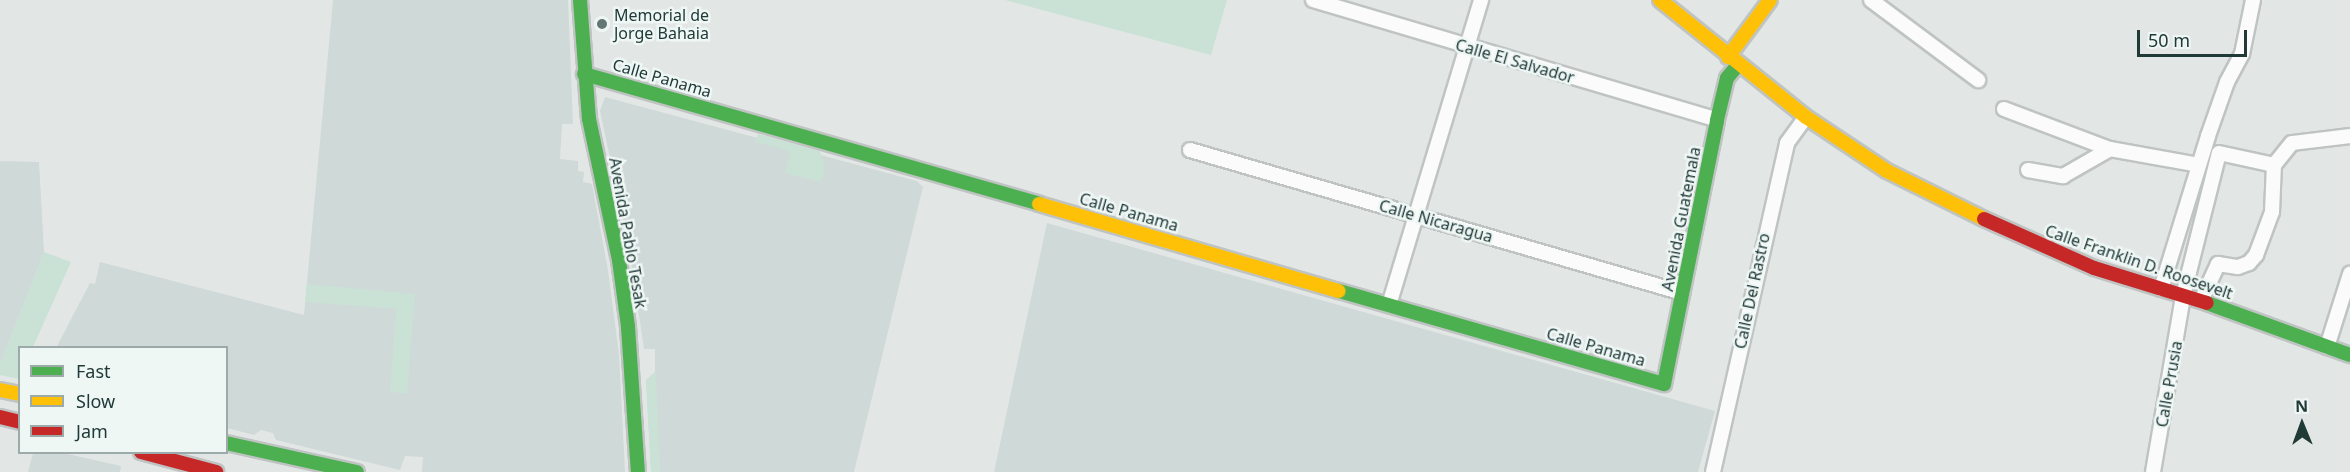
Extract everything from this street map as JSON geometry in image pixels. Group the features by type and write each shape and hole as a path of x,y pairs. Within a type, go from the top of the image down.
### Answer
{"main road":[{"name":"Avenida Pablo Tesak","path":"580,0 589,118 619,260 628,327 638,472"},
{"name":"Calle Franklin D. Roosevelt","path":"1660,0 1733,61 1806,117 1887,171 2007,233 2094,268 2201,301 2350,355"},
{"name":"Avenida Guatemala","path":"1664,384 1727,78 1733,61 1770,0"},
{"name":"Calle Panama","path":"584,74 1664,384"},
{"path":"0,385 18,394"},
{"path":"0,390 18,394"},
{"path":"0,417 18,422"},
{"path":"0,425 18,427"},
{"path":"228,442 357,472"},
{"path":"145,454 216,472"}],"street":[{"name":"Calle El Salvador","path":"1313,0 1717,120"},
{"path":"1389,305 1481,0"},
{"path":"1871,0 1978,80"},
{"path":"2161,289 2227,82 2242,54 2253,0"},
{"path":"2004,109 2110,148 2199,165"},
{"name":"Calle Del Rastro","path":"1713,472 1787,143 1806,117"},
{"path":"2193,257 2238,267 2249,264 2256,255 2272,212 2274,165 2292,143 2350,136"},
{"path":"2028,170 2063,176 2110,148"},
{"name":"Calle Nicaragua","path":"1190,150 1683,293"},
{"name":"Calle Prusia","path":"2153,472 2183,296 2219,153 2274,165"},
{"path":"2201,301 2218,264"},
{"path":"2327,347 2350,274"}],"shaded area":[{"path":"333,0 568,0 573,124 562,124 560,159 578,161 578,171 584,172 583,182 592,184 608,270 619,354 625,472 422,472 423,457 405,456 400,470 276,440 273,433 261,430 254,435 228,428 228,346 57,346 90,283 95,284 100,262 304,315"},
{"path":"605,97 917,181 923,187 854,472 651,472 646,380 655,372 655,349 644,349 628,242 600,111"},
{"path":"0,161 39,162 44,252 0,364"},
{"path":"1047,223 1715,411 1698,472 994,472"},
{"path":"33,454 67,454 121,466 120,472 28,472"}],"green space":[{"path":"1005,0 1227,0 1211,55"},
{"path":"758,134 820,151 825,168 821,182 785,173 790,151 755,142"},
{"path":"44,252 71,262 33,346 18,346 18,379 0,375 0,363"},
{"path":"307,284 415,294 407,394 390,392 396,309 305,302"},
{"path":"656,372 660,472 651,472 646,380"}],"traffic: fast":[{"path":"580,0 589,119 619,260 628,327 638,472"},
{"path":"1339,291 1664,384 1717,120 1727,78 1738,65"},
{"path":"584,74 1039,204"},
{"path":"2207,303 2350,355"},
{"path":"228,443 357,472"}],"traffic: slow":[{"path":"1660,0 1806,117 1887,171 1984,219"},
{"path":"1728,57 1770,0"},
{"path":"1039,204 1339,291"},
{"path":"0,390 18,394"}],"traffic: jam":[{"path":"1984,219 2094,268 2207,303"},
{"path":"0,417 18,422"},
{"path":"148,454 216,472"}],"place":[{"name":"Memorial de Jorge Bahaia","path":"602,24"}]}
